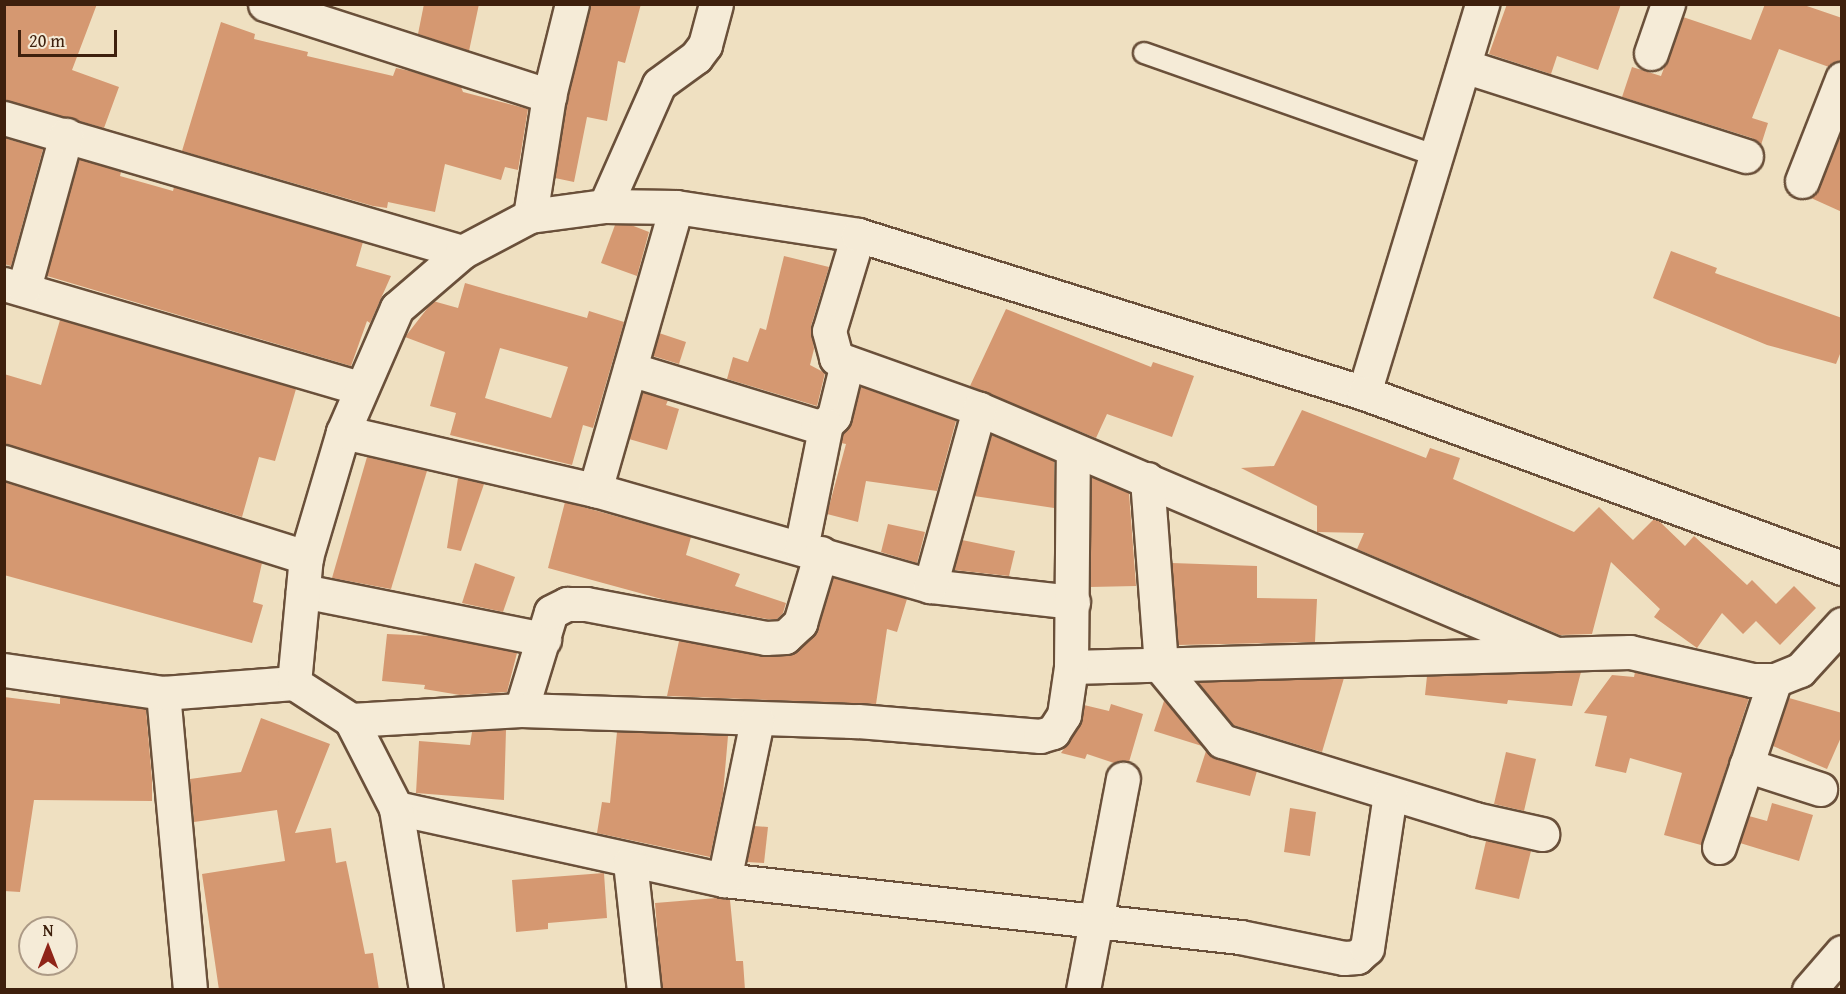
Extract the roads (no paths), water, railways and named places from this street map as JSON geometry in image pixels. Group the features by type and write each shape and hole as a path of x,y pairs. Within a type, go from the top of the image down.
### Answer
{"street":[{"path":"265,4 325,14 549,96"},
{"path":"530,216 549,96 572,4"},
{"path":"605,206 659,84 696,57 705,45 716,4"},
{"path":"1364,393 1438,157 1482,4"},
{"path":"1651,54 1668,4"},
{"path":"1464,66 1746,156"},
{"path":"1802,181 1842,79"},
{"path":"4,118 462,252"},
{"path":"66,135 14,286 360,388"},
{"path":"294,683 306,557 343,432 360,388 397,308 462,252 530,216 605,206 676,207 858,235 1364,393 1842,568"},
{"path":"595,490 676,207"},
{"path":"858,235 829,331 836,358 979,409 1554,653"},
{"path":"630,369 817,426 826,424 834,416 848,363"},
{"path":"930,586 979,409"},
{"path":"521,710 551,612 567,604 586,604 766,638 785,637 800,623 826,424"},
{"path":"343,432 595,490 930,586 1073,602"},
{"path":"351,720 521,710 757,720 858,721 1040,736 1053,732 1064,715 1071,667 1073,450"},
{"path":"4,462 306,557"},
{"path":"1147,479 1161,667 1222,741 1475,819 1542,834"},
{"path":"303,591 544,639"},
{"path":"1071,667 1161,667 1630,652 1752,680 1775,680 1800,670 1842,624"},
{"path":"4,670 163,693 294,683 351,720 396,808 426,990"},
{"path":"1719,847 1775,680"},
{"path":"163,693 190,990"},
{"path":"724,880 757,720"},
{"path":"1746,765 1820,789"},
{"path":"1083,990 1123,779"},
{"path":"396,808 630,862 724,880 1096,919 1240,937 1357,957 1366,948 1390,794"},
{"path":"630,862 644,990"},
{"path":"1809,990 1842,952"}],"lane":[{"path":"1144,54 1438,157"}]}
